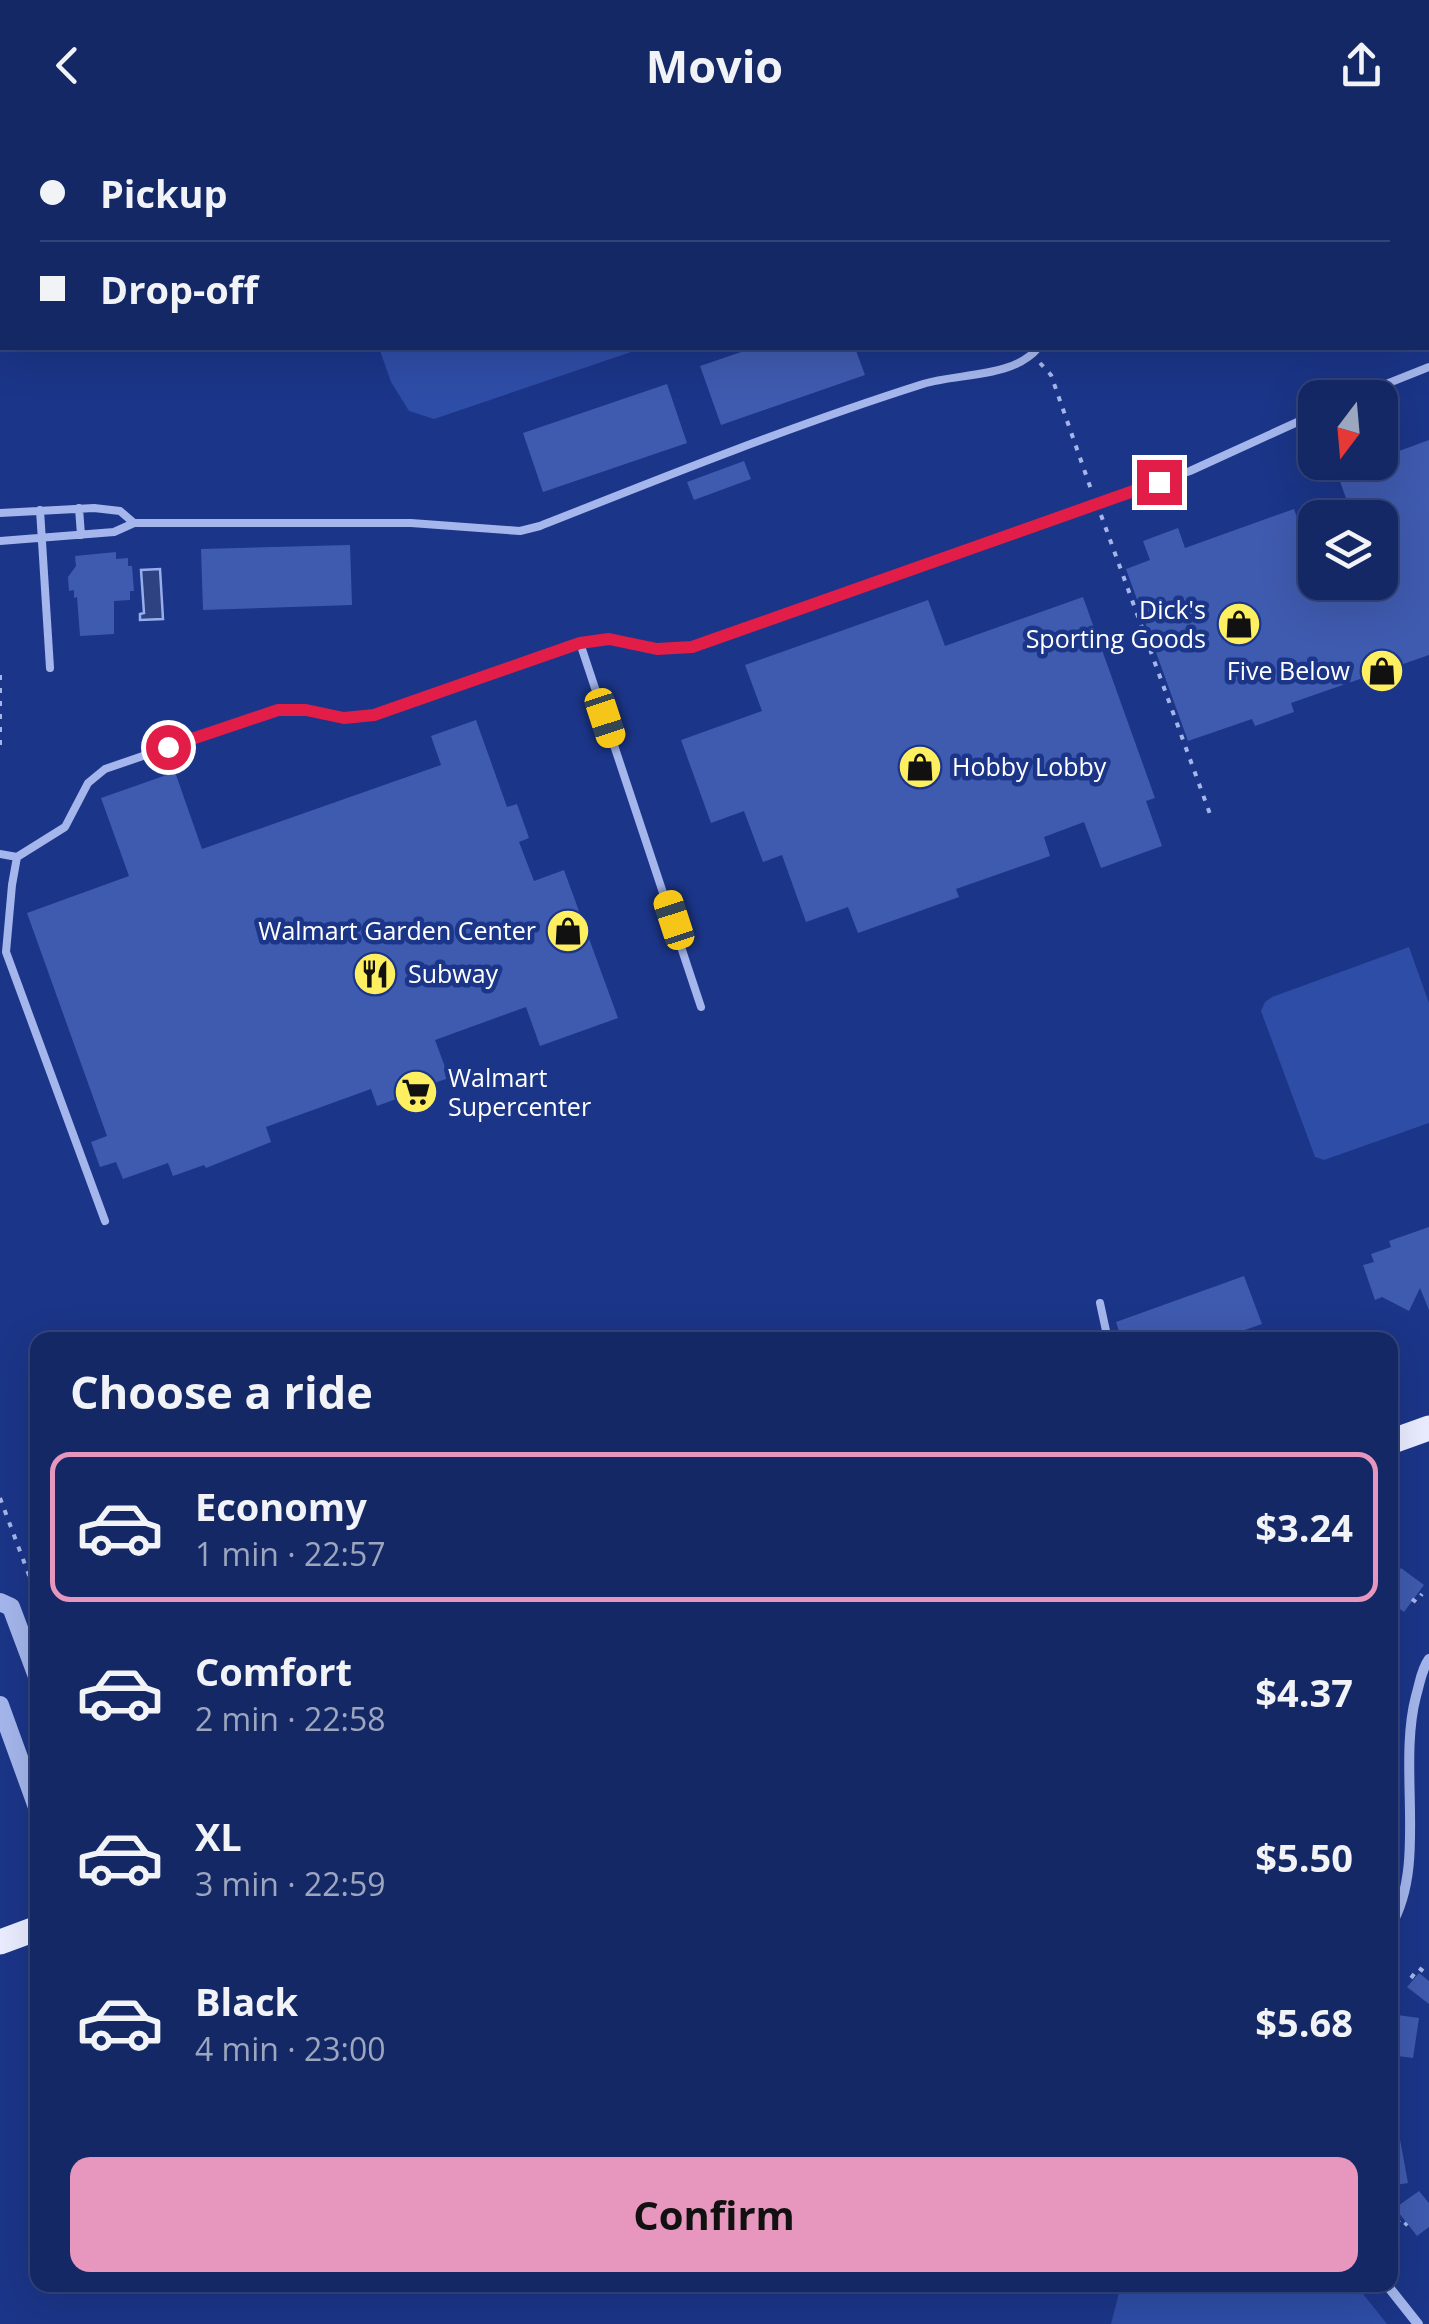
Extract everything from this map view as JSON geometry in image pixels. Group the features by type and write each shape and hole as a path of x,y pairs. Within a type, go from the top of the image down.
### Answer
{"main road":[{"path":"1398,1439 1429,1428"},
{"path":"0,1942 30,1931"}],"street":[{"path":"0,1602 11,1607 30,1658"},
{"path":"1398,1914 1409,1880 1407,1764 1411,1717 1429,1659"},
{"path":"0,1706 30,1788"},
{"path":"1393,2292 1418,2324"}],"lane":[{"path":"0,540 114,532 134,523 411,523 520,530 540,526 925,384 1011,366 1031,357 1036,350"},
{"path":"1396,380 1429,367"},
{"path":"0,854 18,857 65,827 88,782 105,769 278,710 306,710 344,718 374,715 580,643 609,639 657,649 692,647 1190,471 1298,422"},
{"path":"0,513 80,508 120,511 134,523"},
{"path":"80,508 81,535"},
{"path":"40,510 50,668"},
{"path":"580,643 701,1007"},
{"path":"18,857 6,952 105,1221"},
{"path":"1100,1303 1106,1332"}],"path":[{"path":"1058,394 1210,814"},
{"path":"0,675 0,747"},
{"path":"0,1498 30,1578"},
{"path":"1412,1599 1416,1602 1422,1594"},
{"path":"1411,1978 1419,1968 1428,1974"},
{"path":"1398,2221 1402,2226 1407,2224"}],"shaded area":[{"path":"380,350 637,350 434,419 409,411 391,382"},
{"path":"160,569 163,619 140,620 144,613 141,570"},
{"path":"1409,947 1429,1003 1429,1123 1324,1160 1315,1157 1261,1011 1265,1002"},
{"path":"1119,2292 1362,2292 1387,2324 1111,2324"}],"building":[{"path":"747,350 856,350 865,375 721,425 700,366"},
{"path":"667,384 687,443 543,492 523,433"},
{"path":"1429,440 1429,655 1291,703 1294,712 1255,726 1252,719 1188,741 1126,569 1150,560 1143,541 1178,528 1185,548 1294,509 1298,520 1298,600 1398,600 1398,500 1347,500 1339,480 1398,480 1398,451"},
{"path":"744,461 751,479 694,500 687,482"},
{"path":"350,545 352,605 203,610 201,549"},
{"path":"116,552 116,559 128,558 128,566 132,566 134,591 130,591 130,600 114,601 114,634 80,636 77,597 74,598 74,590 69,591 68,577 76,566 75,556"},
{"path":"1083,597 1155,798 1146,801 1162,846 1101,868 1084,822 1044,837 1050,856 956,889 959,897 858,933 848,907 806,922 782,855 763,862 744,811 711,823 681,740 762,711 745,665 928,600 945,646"},
{"path":"476,720 507,807 517,804 529,838 519,842 534,881 564,870 618,1018 540,1046 526,1007 435,1040 449,1078 435,1085 377,1106 371,1089 266,1127 271,1142 206,1168 204,1165 173,1176 168,1163 123,1179 116,1162 100,1167 91,1142 107,1136 27,913 129,876 101,798 175,772 202,849 441,765 431,736"},
{"path":"1429,1227 1429,1310 1420,1288 1409,1311 1382,1297 1375,1300 1363,1265 1374,1262 1371,1254 1391,1247 1389,1241"},
{"path":"1244,1276 1262,1324 1239,1332 1119,1332 1116,1322"},
{"path":"1401,1568 1424,1585 1404,1612 1398,1608"},
{"path":"1419,1973 1429,1981 1429,2004 1407,1987"},
{"path":"1398,2015 1419,2018 1413,2058 1398,2056"},
{"path":"1398,2128 1408,2183 1398,2185"},
{"path":"1419,2191 1429,2203 1429,2227 1417,2236 1398,2212 1398,2206"}],"place":[{"name":"Dick's Sporting Goods","path":"1239,624"},
{"name":"Five Below","path":"1382,671"},
{"name":"Hobby Lobby","path":"920,767"},
{"name":"Walmart Garden Center","path":"568,931"},
{"name":"Subway","path":"375,974"},
{"name":"Walmart Supercenter","path":"416,1092"}],"route":[{"path":"168,747 278,710 306,710 344,718 374,715 580,643 609,639 657,649 692,647 1159,482"}]}
